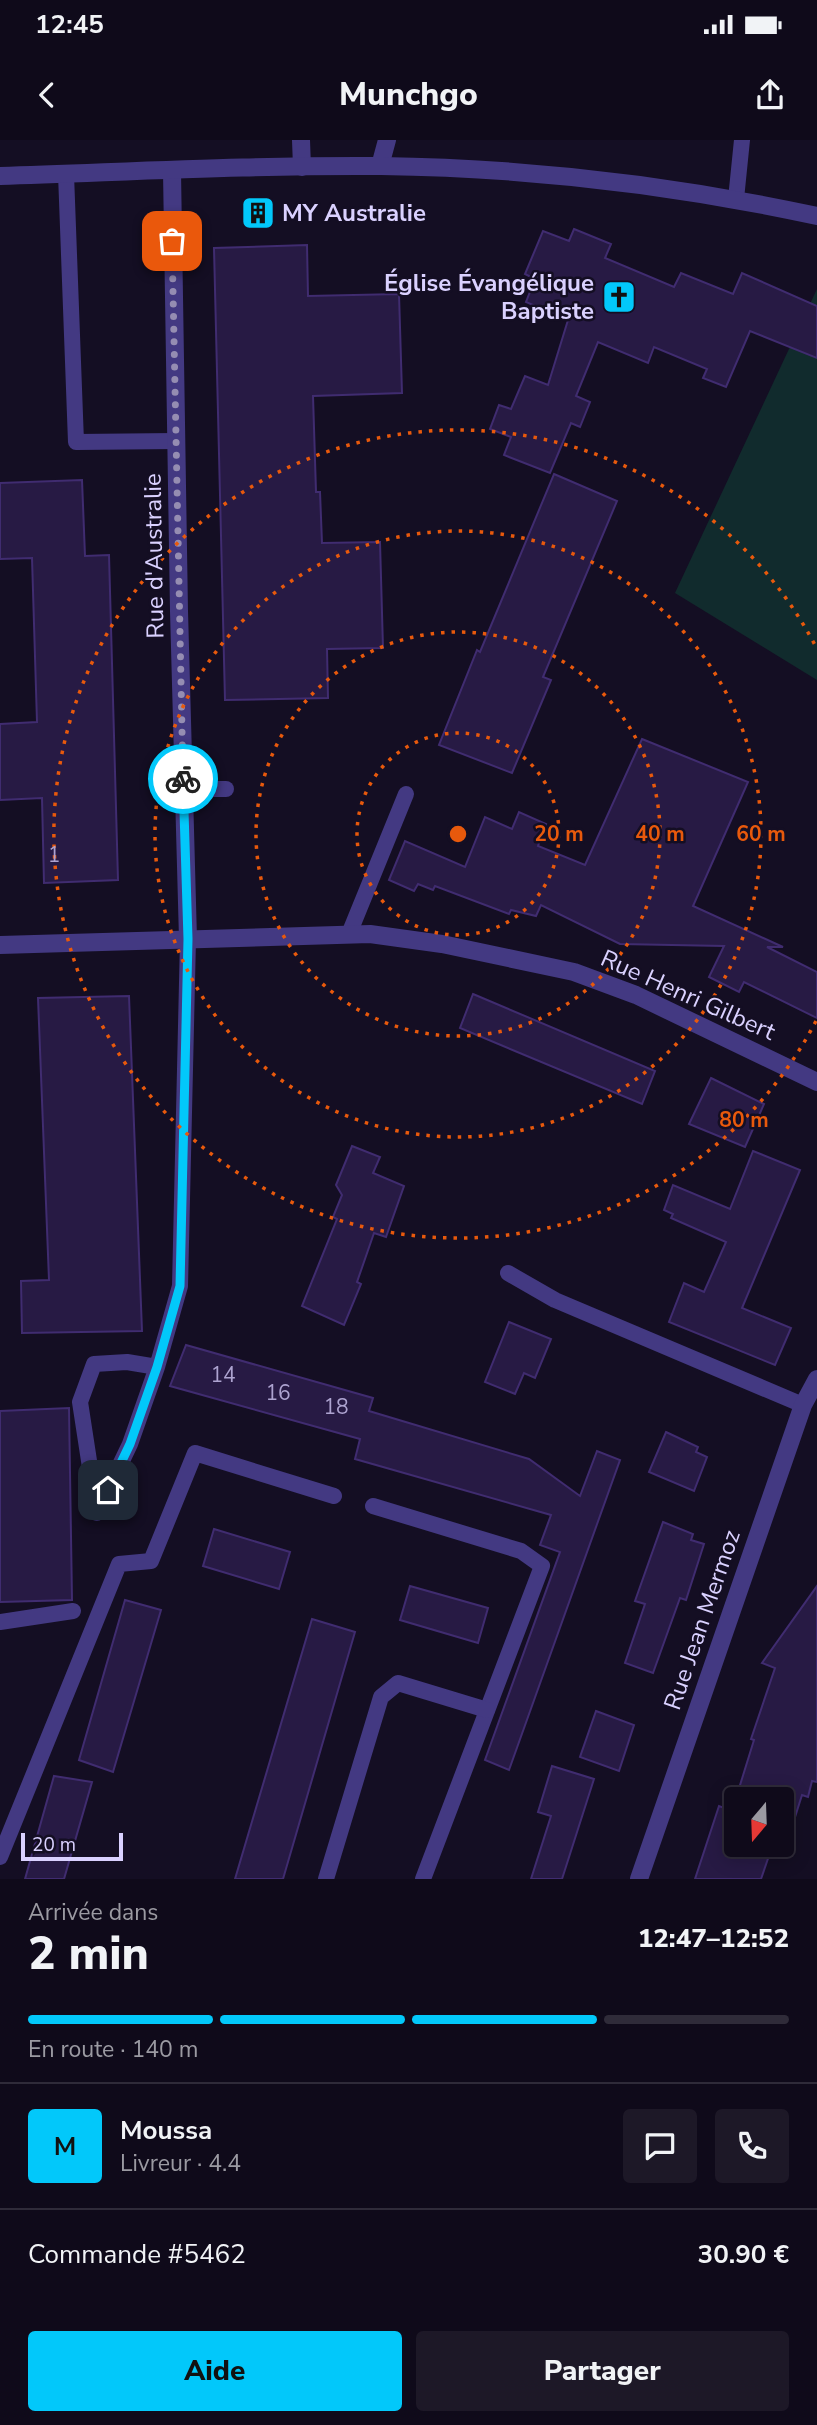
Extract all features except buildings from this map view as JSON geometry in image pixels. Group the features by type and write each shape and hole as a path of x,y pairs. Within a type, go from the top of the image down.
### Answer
{"street":[{"path":"301,140 302,167"},
{"path":"380,166 387,140"},
{"path":"0,176 380,166 543,175 736,199 817,216"},
{"name":"Rue d'Australie","path":"172,171 188,939"},
{"name":"Rue Henri Gilbert","path":"0,945 349,934 370,934 442,944 574,972 636,995 817,1082"},
{"name":"Rue Jean Mermoz","path":"639,1879 803,1405 817,1379"}],"lane":[{"path":"736,199 742,140"},
{"path":"66,174 76,442 176,441"},
{"path":"183,789 226,789"},
{"path":"349,934 406,794"},
{"path":"157,1367 127,1362 94,1364 80,1402 97,1513 130,1444 157,1367 180,1286 188,939"},
{"path":"508,1273 555,1300 803,1405"},
{"path":"0,1857 119,1564 151,1560 195,1453 334,1496"},
{"path":"373,1506 521,1551 542,1566 423,1879"},
{"path":"0,1622 73,1611"},
{"path":"326,1879 381,1697 398,1683 487,1710"}],"green space":[{"path":"817,289 817,680 675,593"}],"way so far":[{"path":"172,241 183,779"}],"place":[{"name":"MY Australie","path":"258,213"},
{"name":"Église Évangélique Baptiste","path":"619,297"}],"route":[{"path":"108,1490 130,1444 157,1367 180,1286 188,939 183,779"}]}
